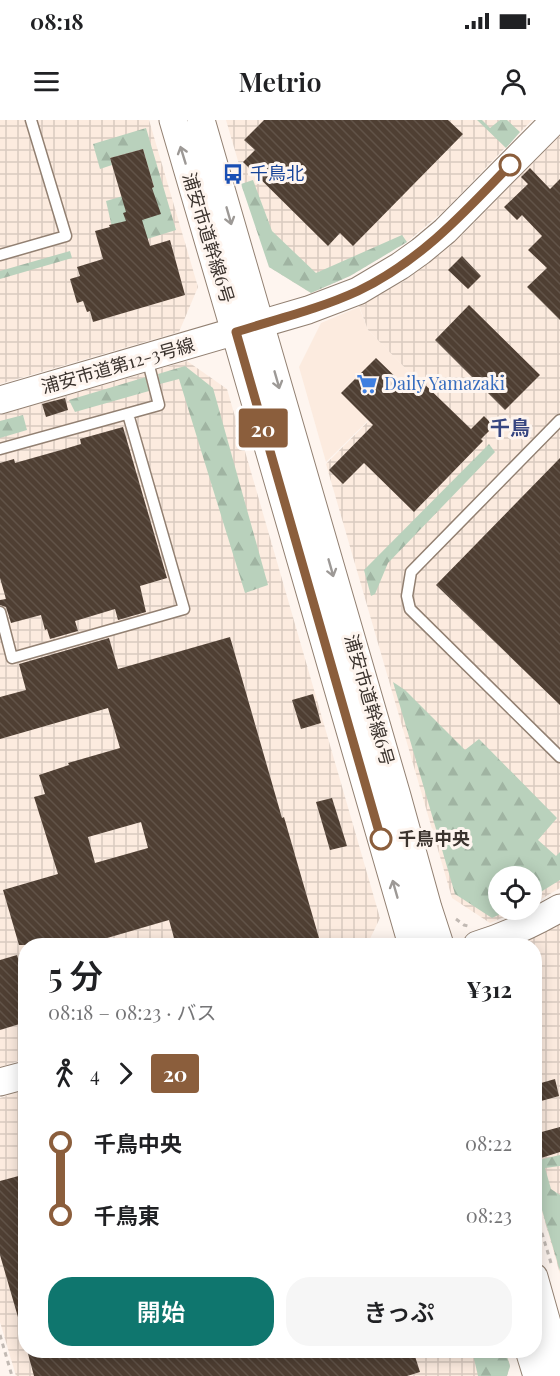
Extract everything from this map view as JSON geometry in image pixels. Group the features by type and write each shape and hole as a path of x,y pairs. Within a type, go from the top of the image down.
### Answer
{"street":[{"name":"浦安市道幹線6号","path":"172,120 248,328 397,796 438,938"},
{"name":"浦安市道幹線6号","path":"201,120 248,328 410,938"},
{"name":"浦安市道第12-3号線","path":"0,400 308,310 367,286 400,266 445,231 555,120"},
{"path":"471,935 507,934 560,908"},
{"path":"0,1082 18,1077"},
{"path":"544,1274 560,1369"},
{"path":"531,1358 537,1376"}],"lane":[{"path":"0,255 66,236 31,120"},
{"path":"0,449 159,405 147,357"},
{"path":"0,612 4,646 12,658 184,609 128,414"},
{"path":"560,420 411,572 407,596 410,609 560,757"}],"path":[{"path":"452,915 471,935"},
{"path":"0,1335 12,1376"}],"shaded area":[{"path":"0,120 149,120 198,287 179,332 0,384"},
{"path":"226,120 532,120 445,210 407,242 350,276 311,293 269,267"},
{"path":"560,135 560,888 542,899 542,866 488,866 488,920 497,920 490,923 452,898 326,464 413,376 368,330 359,306 404,281 448,248"},
{"path":"359,307 368,330 413,376 326,462 299,367 321,323"},
{"path":"187,361 227,389 380,918 370,938 18,938 18,1061 0,1067 0,415"},
{"path":"560,924 560,1274 542,1212 542,938 532,938"},
{"path":"18,1092 18,1358 508,1358 510,1366 507,1376 16,1376 0,1322 0,1098"}],"green space":[{"path":"477,120 482,120 490,128 500,120 507,120 520,132 506,148"},
{"path":"146,128 176,230 102,253 114,236 106,201 154,187 143,149 110,158 112,165 100,169 93,144"},
{"path":"253,180 272,231 316,273 402,235 407,242 350,276 311,293 269,267 241,184"},
{"path":"70,251 72,258 0,279 0,271"},
{"path":"185,366 213,388 268,585 245,593 179,379 160,384 158,374"},
{"path":"146,377 149,391 75,412 69,400"},
{"path":"23,415 27,430 0,438 0,421"},
{"path":"489,444 495,452 388,563 375,594 371,596 364,570"},
{"path":"393,682 405,690 465,750 479,739 557,818 538,840 556,856 560,852 560,880 542,891 542,866 488,866 488,915 455,894"},
{"path":"560,1155 560,1166 545,1168 551,1189 560,1195 560,1271 542,1210 542,1159"},
{"path":"474,1358 508,1358 510,1366 507,1376 478,1376"}],"building":[{"path":"264,120 448,120 463,134 353,246 340,233 328,246 243,162 255,150 244,140"},
{"path":"143,149 161,214 142,220 150,246 170,240 185,295 93,322 90,311 87,312 83,301 77,303 70,279 80,276 77,267 103,259 95,231 126,221 123,213 126,212 110,158"},
{"path":"530,168 550,189 560,179 560,320 527,287 547,268 528,250 542,236 522,215 517,220 504,207 528,184 521,177"},
{"path":"462,256 481,276 468,289 448,270"},
{"path":"469,305 540,375 505,410 435,340"},
{"path":"376,358 408,389 418,378 471,429 484,416 494,426 481,439 483,441 414,512 364,463 343,484 329,470 373,425 341,393"},
{"path":"65,398 68,410 46,417 42,404"},
{"path":"123,427 167,578 140,586 146,612 118,620 115,609 75,621 78,631 50,639 41,615 11,623 6,607 0,605 0,600 6,599 0,578 0,463 14,459 15,463 61,450 81,444 80,439"},
{"path":"560,458 560,705 436,585"},
{"path":"230,637 319,938 174,938 169,920 107,938 18,938 18,942 3,890 58,874 34,797 45,794 39,775 69,765 68,763 120,748 108,708 0,739 0,697 26,690 19,664 109,638 118,669","holes":["141,822 148,848 95,863 88,837"]},
{"path":"313,694 321,723 301,729 292,700"},
{"path":"332,798 347,846 330,850 316,802"},
{"path":"17,955 18,958 18,1024 0,1030 0,960"},
{"path":"555,1079 559,1096 542,1101 542,1083"},
{"path":"560,1127 560,1152 542,1158 542,1132"},
{"path":"18,1176 18,1317 0,1255 0,1181"},
{"path":"29,1358 416,1358 420,1372 407,1376 34,1376"}],"bus line":[{"name":"20","path":"381,839 236,332 308,310 358,291 376,281 421,251 445,231 510,165"}],"place":[{"name":"千鳥北","path":"233,174"},
{"name":"Daily Yamazaki","path":"367,384"},
{"name":"千鳥中央","path":"381,839"}],"district":[{"name":"千鳥","path":"510,428"}]}
